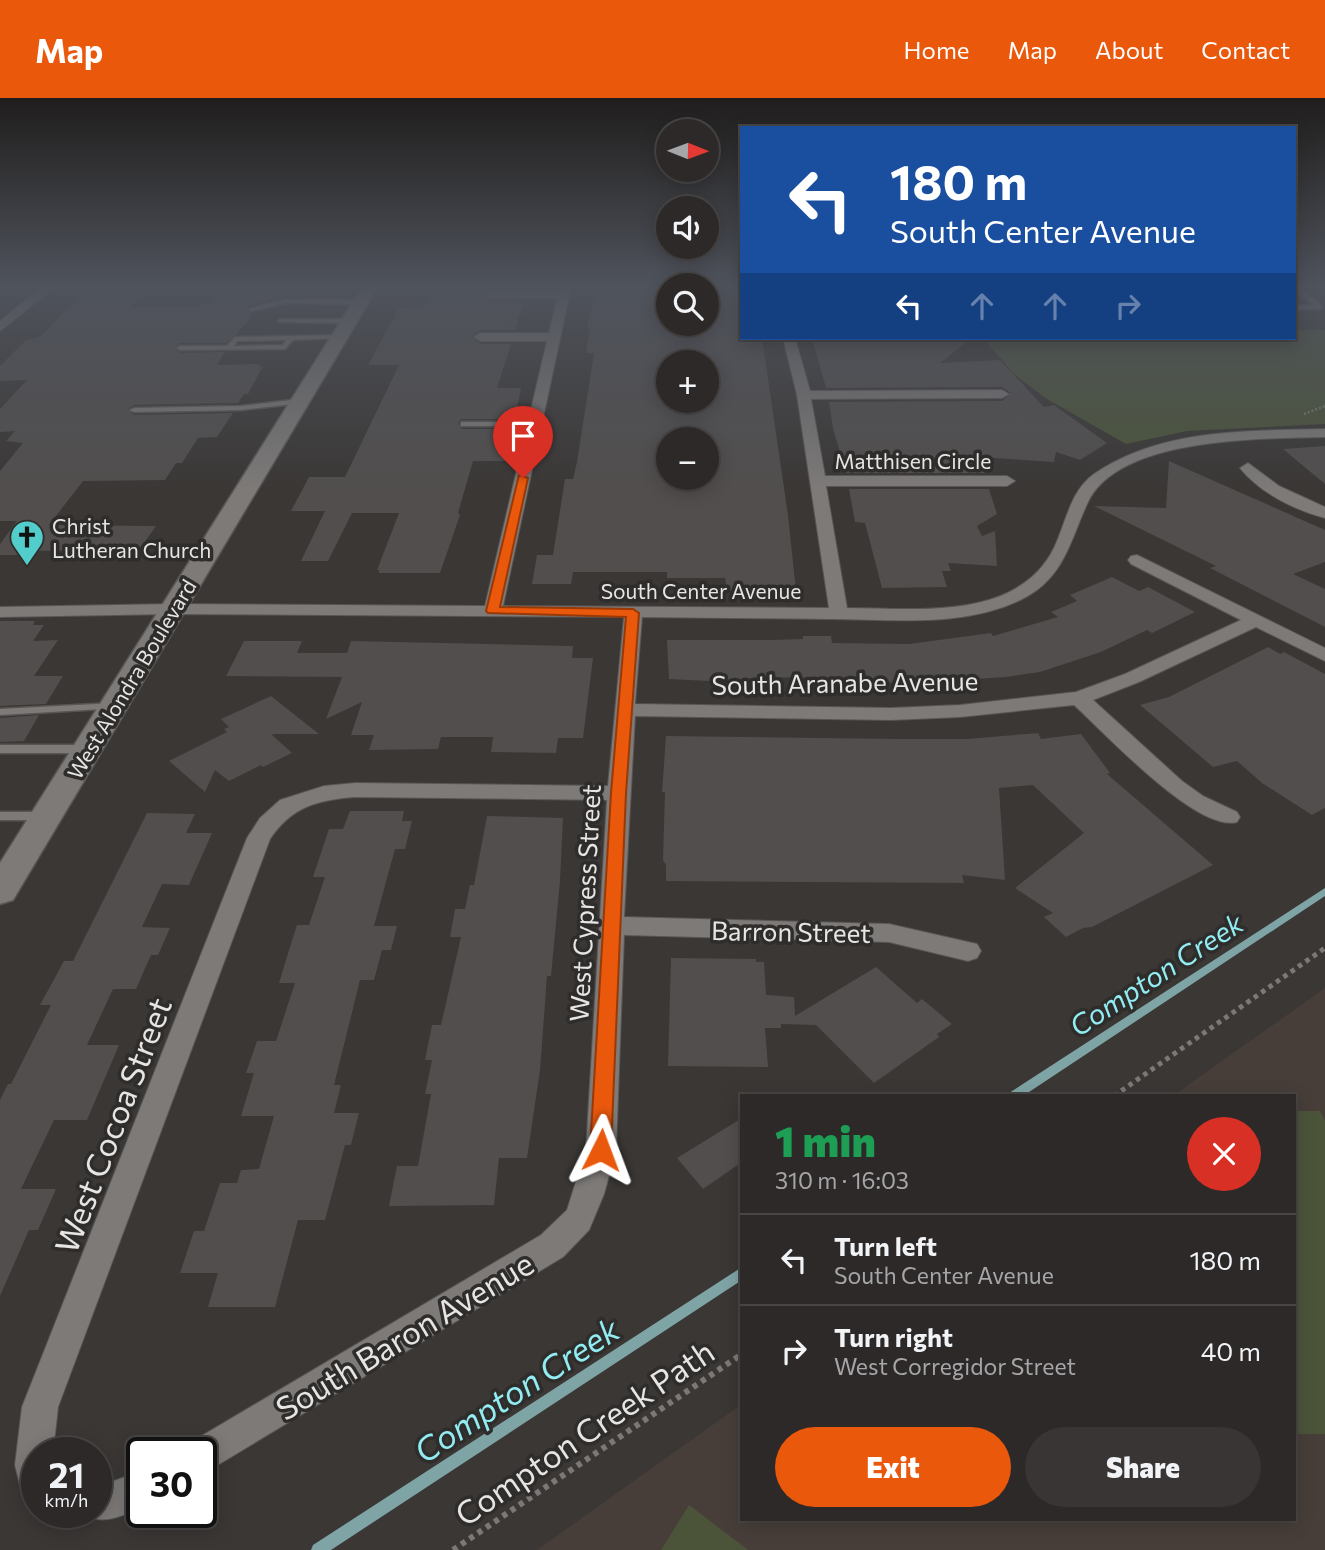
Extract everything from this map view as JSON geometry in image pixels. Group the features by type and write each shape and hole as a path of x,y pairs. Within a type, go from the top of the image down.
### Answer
{"main road":[{"name":"West Alondra Boulevard","path":"0,891 116,706 328,355"}],"street":[{"path":"493,611 550,355"},
{"path":"793,355 804,394 839,613"},
{"path":"804,394 1002,394"},
{"name":"South Center Avenue","path":"0,612 174,608 940,614 974,610 1030,589 1048,572 1063,549 1086,490 1119,466 1172,445 1200,440 1325,433"},
{"path":"1248,468 1258,480 1273,490 1325,513"},
{"name":"Matthisen Circle","path":"818,481 1007,481"},
{"path":"1137,560 1325,655"},
{"name":"West Cypress Street","path":"589,1194 601,1150 618,793 633,613"},
{"name":"South Aranabe Avenue","path":"626,710 891,714 960,712 1079,698 1132,678 1256,620"},
{"path":"1079,698 1174,786 1195,802 1229,817"},
{"name":"West Cocoa Street","path":"36,1437 40,1407 260,838 271,817 291,802 317,793 355,790 618,793"},
{"name":"Barron Street","path":"612,926 889,933 968,951"},
{"name":"South Baron Avenue","path":"217,1447 552,1246 578,1220 589,1194"}],"lane":[{"path":"134,410 241,408 300,401"},
{"path":"464,424 534,424"},
{"path":"0,712 116,706"},
{"path":"0,749 89,750"},
{"path":"0,817 47,816"}],"path":[{"path":"1117,1094 1325,948"},
{"name":"Compton Creek Path","path":"453,1550 740,1355"}],"shaded area":[{"path":"1325,988 1325,1550 537,1550 740,1405 740,1521 1296,1521 1296,1094 1175,1094"}],"green space":[{"path":"997,355 1325,355 1325,424 1187,431 1126,444 1047,399 1014,374"},
{"path":"1296,1111 1320,1111 1325,1121 1325,1434 1296,1434"},
{"path":"689,1505 748,1550 661,1550"}],"building":[{"path":"11,355 223,355 217,365 263,366 248,394 244,394 238,403 134,405 128,409 134,415 233,413 217,437 198,438 182,463 176,463 165,480 83,481 49,525 156,526 139,550 23,551 20,555 0,555 0,544 17,521 0,521 0,471 23,443 6,441 15,431 0,432 0,409 27,380 0,381 0,366"},
{"path":"374,355 508,355 497,388 521,388 515,419 461,419 458,422 461,429 513,429 505,461 473,461 458,513 460,515 440,573 379,573 377,570 399,513 352,513 328,561 301,561 325,511 291,511 309,477 345,477 399,365 368,365"},
{"path":"594,355 656,355 656,413 719,413 719,355 764,355 788,515 796,591 727,590 725,578 667,578 667,572 573,572 571,584 532,584 537,555 553,555 565,479 573,479"},
{"path":"817,355 951,355 940,363 1000,360 1044,407 1054,405 1107,443 1080,460 1056,452 1054,462 980,457 985,473 846,473 833,428 829,402 1002,401 1011,393 1002,387 826,388"},
{"path":"1325,446 1325,484 1283,449"},
{"path":"1169,461 1325,530 1325,562 1293,574 1325,589 1325,627 1210,568 1216,566 1094,506 1166,508"},
{"path":"849,489 989,489 997,514 977,526 982,536 995,531 997,566 948,563 951,571 942,571 947,587 882,588 865,523 855,522"},
{"path":"1112,577 1139,591 1148,587 1195,612 1152,633 1147,630 1101,652 1040,672 1006,677 911,683 767,677 729,682 669,679 667,640 770,640 831,636 832,643 909,644 991,633 993,636 1058,617 1051,612 1077,601 1070,595"},
{"path":"0,621 35,621 33,625 44,625 33,641 58,640 34,676 63,676 46,704 0,706"},
{"path":"244,641 302,641 297,653 347,653 351,641 573,646 572,658 593,658 583,738 558,738 556,753 491,752 493,737 441,737 438,749 369,750 374,735 351,735 362,702 326,719 342,677 226,676"},
{"path":"1268,647 1280,654 1284,652 1325,674 1325,808 1312,815 1262,783 1237,761 1213,767 1140,705 1169,697"},
{"path":"271,696 319,734 271,734 292,753 229,781 215,770 205,792 169,761 227,732 224,729 229,727 221,719"},
{"path":"39,715 24,741 0,742 0,718"},
{"path":"1038,733 1041,739 1081,734 1110,773 1107,774 1213,865 1092,927 1083,928 1066,937 1044,917 1053,913 1015,888 1084,833 1033,785 999,788 1005,880 962,875 964,883 666,881 666,865 663,860 665,792 662,792 666,736 967,739"},
{"path":"350,811 404,811 402,821 412,821 405,849 395,849 374,926 397,926 391,950 382,950 374,980 360,980 334,1085 341,1085 334,1113 359,1113 351,1145 345,1145 325,1220 298,1220 275,1307 208,1307 218,1273 180,1273 194,1231 204,1231 220,1183 237,1183 241,1170 259,1169 274,1116 241,1116 254,1073 246,1073 257,1041 276,1041 295,983 279,983 297,925 309,925 325,877 313,877 329,829 343,829"},
{"path":"147,813 195,814 186,833 212,833 189,885 162,884 142,927 170,928 158,955 151,955 136,989 113,989 87,1045 119,1045 87,1120 54,1120 21,1189 56,1189 38,1230 29,1230 0,1296 0,1100 8,1084 11,1084 51,1005 40,1005 64,961 73,961"},
{"path":"487,816 563,818 551,976 547,976 540,1070 527,1158 499,1158 494,1205 389,1206 397,1166 418,1166 431,1094 425,1094 432,1060 425,1060 432,1025 441,1025 461,937 450,937 455,909 465,909 470,885 474,885"},
{"path":"671,958 756,959 756,962 764,962 766,995 794,997 795,1016 876,967 917,1003 922,999 952,1024 937,1034 939,1037 874,1083 816,1025 781,1024 781,1028 765,1028 768,1067 668,1066"},
{"path":"740,1119 740,1163 703,1189 677,1158"}],"waterway":[{"name":"Compton Creek","path":"1016,1094 1325,891"},
{"name":"Compton Creek","path":"318,1550 740,1274"}],"place":[{"name":"Christ Lutheran Church","path":"27,567"}],"route":[{"path":"523,478 493,611 633,613 618,793 601,1150"}]}
